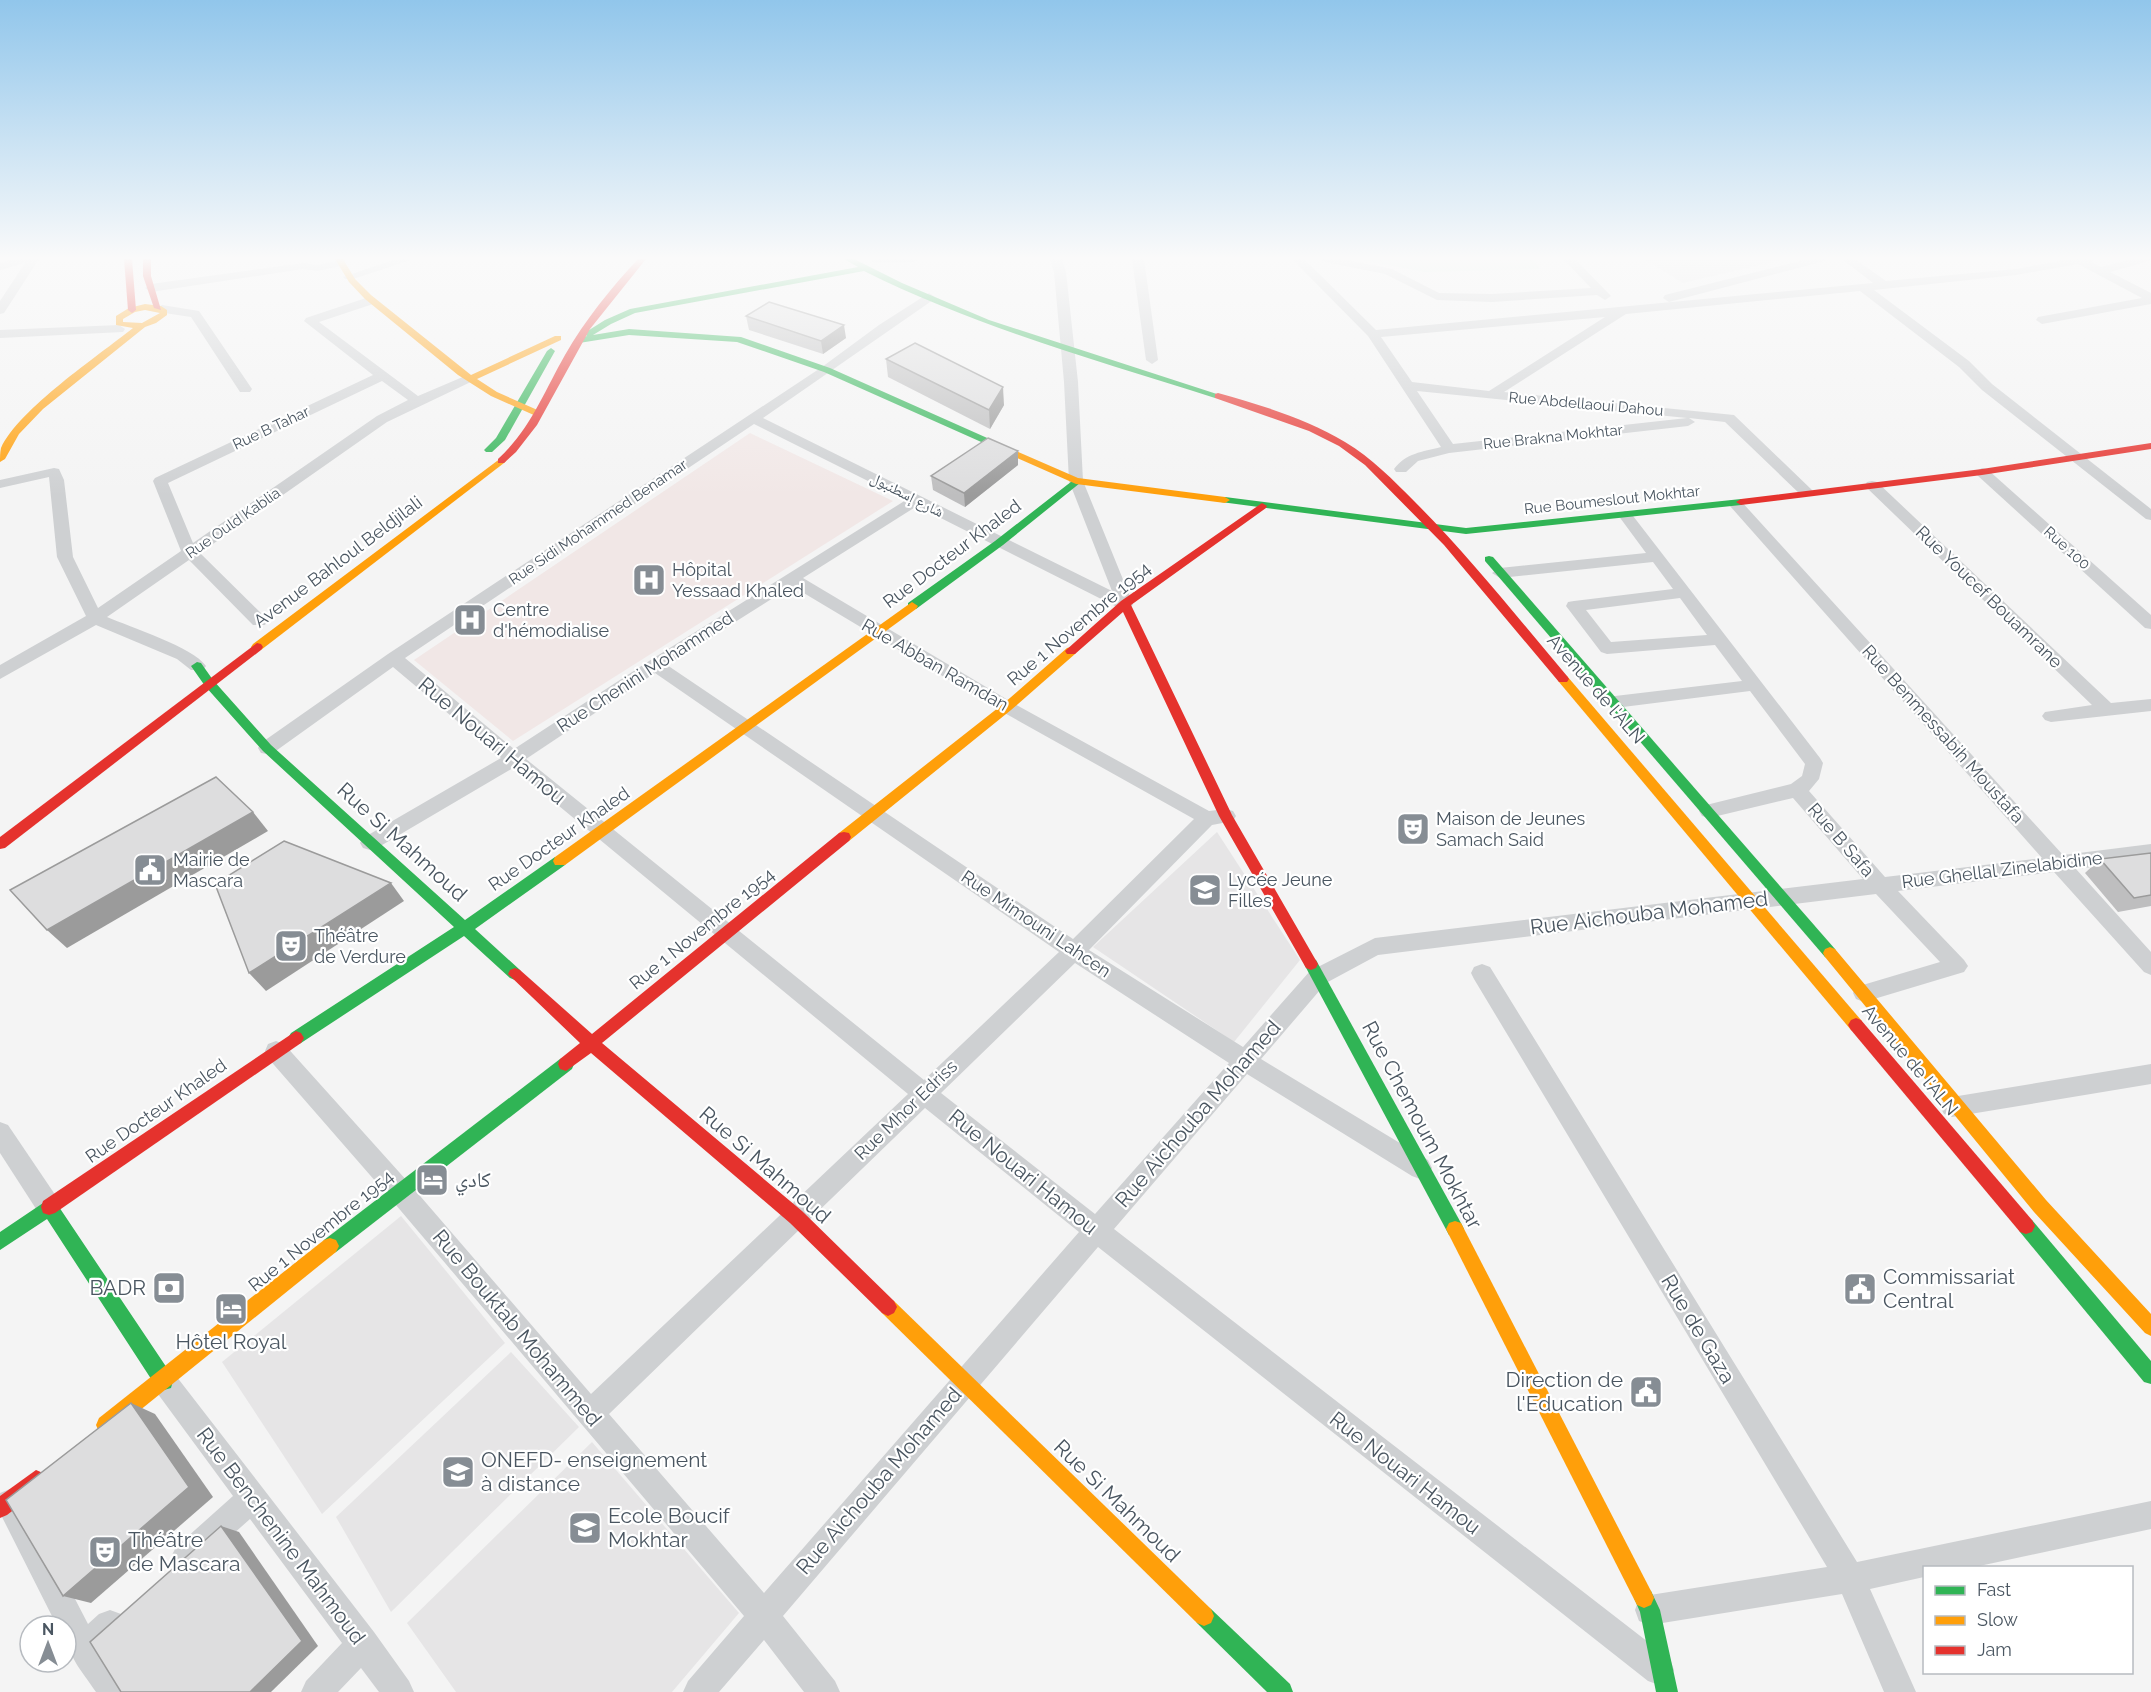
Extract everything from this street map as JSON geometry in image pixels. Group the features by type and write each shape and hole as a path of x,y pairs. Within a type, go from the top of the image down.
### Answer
{"main road":[{"path":"21,407 106,338"},
{"path":"0,459 15,433 40,407 126,338"},
{"path":"419,338 470,379 539,414"},
{"path":"470,379 553,338"},
{"path":"479,458 500,440 518,405 559,338"},
{"name":"Rue Boumeslout Mokhtar","path":"579,340 592,338"},
{"name":"Rue Boumeslout Mokhtar","path":"722,338 738,339 827,370 1076,481 1466,531 1735,503 1982,472 2151,446"},
{"name":"Avenue de l'ALN","path":"1052,338 1152,360 1256,394 1327,421 1373,449"},
{"name":"Avenue de l'ALN","path":"1058,338 1314,430 1341,443 1369,462 1436,528 1753,900 2151,1375"},
{"name":"Avenue Bahloul Beldjilali","path":"0,844 508,455 519,444 539,414 579,340"},
{"path":"1388,459 1414,481"},
{"name":"Rue Docteur Khaled","path":"0,1242 276,1051 466,927 601,832 999,543 1076,481"},
{"name":"Rue 1 Novembre 1954","path":"91,1437 164,1381 399,1190 592,1044 725,932 1007,707 1125,604 1262,506"},
{"name":"Avenue de l'ALN","path":"1450,516 1466,531 1782,896 2040,1206 2151,1327"},
{"name":"Rue Chemoum Mokhtar","path":"1125,604 1217,817 1318,977 1425,1171 1650,1610 1671,1686"},
{"name":"Rue Si Mahmoud","path":"197,666 209,683 267,748 592,1044 796,1217 1282,1692"},
{"path":"49,1208 164,1381"},
{"path":"4,1505 45,1473"}],"street":[{"path":"211,338 245,389"},
{"path":"332,338 417,401"},
{"name":"Rue Sidi Mohammed Benamar","path":"267,748 394,658 827,370 870,338"},
{"path":"1065,338 1071,382 1076,481 1125,604"},
{"path":"1149,338 1152,360"},
{"path":"1377,338 1449,449"},
{"name":"Rue Abdellaoui Dahou","path":"1491,395 1581,338"},
{"path":"1930,338 1964,364 1987,387 2079,457 2151,516"},
{"name":"Rue B Tahar","path":"191,553 160,481 381,376"},
{"name":"Rue Ould Kablia","path":"0,673 95,618 382,419 417,401 470,379"},
{"path":"1408,386 1491,395"},
{"name":"Rue Abdellaoui Dahou","path":"1491,395 1729,418"},
{"path":"1729,418 1807,493"},
{"name":"Rue Brakna Mokhtar","path":"1401,469 1413,458 1449,449 1729,418"},
{"name":"شارع إسطنبول","path":"754,419 1125,604"},
{"path":"0,484 54,472 57,480 65,557 95,618 183,655 197,666"},
{"name":"Rue 100","path":"1982,472 2151,624"},
{"name":"Rue Youcef Bouamrane","path":"1872,485 2107,710"},
{"name":"Rue Chenini Mohammed","path":"370,843 513,759 655,664 918,500"},
{"name":"Rue Benmessabih Moustafa","path":"1735,503 2151,966"},
{"name":"Rue B Safa","path":"1625,515 1814,763 1810,779 1797,790 1880,885 1957,966 1864,993"},
{"path":"191,553 259,621"},
{"path":"1500,573 1657,557"},
{"name":"Rue Abban Ramdan","path":"791,578 1007,707 1217,817"},
{"path":"1685,592 1574,606 1607,648 1721,639"},
{"name":"Rue Nouari Hamou","path":"394,658 601,832 1096,1232 1671,1686"},
{"name":"Rue Mimouni Lahcen","path":"655,664 1074,951 1245,1061 1425,1171"},
{"path":"1615,702 1754,686"},
{"path":"2051,716 2151,705"},
{"path":"1709,811 1797,790"},
{"name":"Rue Mhor Edriss","path":"590,1414 925,1092 1217,817"},
{"name":"Rue Ghellal Zinelabidine","path":"1782,896 2151,852"},
{"name":"Rue Aichouba Mohamed","path":"699,1692 965,1381 1318,977 1375,947 1782,896"},
{"name":"Rue de Gaza","path":"1482,973 1850,1578 1900,1692"},
{"name":"Rue Bouktab Mohammed","path":"276,1051 399,1190 764,1616 824,1692"},
{"path":"1928,1111 2151,1074"},
{"path":"0,1133 49,1208"},
{"name":"Rue Benchenine Mahmoud","path":"164,1381 398,1692"},
{"path":"163,1578 251,1499"},
{"path":"4,1505 84,1648 115,1692"},
{"path":"1650,1610 1850,1578 2151,1515"},
{"path":"84,1648 128,1609"},
{"path":"317,1692 363,1643"}],"shaded area":[{"name":"Hôpital Yessaad Khaled","path":"750,433 893,501 513,741 414,660"},
{"name":"Lycée Jeune Filles","path":"1217,832 1300,960 1234,1042 1093,947"},
{"path":"401,1216 505,1343 322,1514 222,1362"},
{"name":"ONEFD- enseignement à distance","path":"511,1352 579,1427 391,1612 336,1517"},
{"name":"Ecole Boucif Mokhtar","path":"592,1442 739,1613 672,1692 456,1692 407,1623"}],"building":[{"path":"915,343 1003,387 989,410 886,359"},
{"path":"988,438 1018,451 964,493 931,476"},
{"path":"216,777 253,812 47,930 10,890"},
{"name":"Théâtre de Verdure","path":"284,841 391,883 249,973 215,884"},
{"path":"2151,853 2151,895 2134,898 2100,859"},
{"name":"Théâtre de Mascara","path":"131,1403 189,1487 63,1596 6,1500"},
{"path":"221,1526 302,1641 250,1692 121,1692 90,1642"}],"traffic: fast":[{"path":"579,340 592,338"},
{"path":"722,338 738,339 827,370 991,443"},
{"path":"1036,338 1218,396"},
{"path":"489,450 500,440 551,351"},
{"path":"912,606 999,543 1076,481"},
{"path":"1225,500 1466,531 1741,502"},
{"path":"1489,559 1830,953"},
{"path":"197,666 209,683 267,748 515,974"},
{"path":"296,1038 466,927 560,861"},
{"path":"1311,964 1455,1229"},
{"path":"330,1246 566,1064"},
{"path":"0,1242 49,1207 164,1381"},
{"path":"2026,1226 2151,1375"},
{"path":"1644,1598 1650,1610 1667,1692"},
{"path":"1204,1616 1282,1692"}],"traffic: slow":[{"path":"0,459 15,433 40,407 126,338"},
{"path":"418,338 461,373 494,394 539,414"},
{"path":"470,379 558,338"},
{"path":"991,443 1076,481 1225,500"},
{"path":"257,647 501,461"},
{"path":"560,861 912,606"},
{"path":"844,837 1007,707 1071,651"},
{"path":"1563,679 1856,1025"},
{"path":"1830,953 2040,1206 2151,1327"},
{"path":"1455,1229 1644,1598"},
{"path":"106,1425 330,1246"},
{"path":"888,1307 1204,1616"}],"traffic: jam":[{"path":"501,461 513,450 532,425 580,338"},
{"path":"1218,396 1312,429 1342,444 1368,463 1392,484 1448,543 1563,679"},
{"path":"1741,502 1982,472 2151,446"},
{"path":"1071,651 1125,604 1262,506"},
{"path":"1125,604 1226,816 1311,964"},
{"path":"0,844 257,647"},
{"path":"566,1064 844,837"},
{"path":"515,974 592,1044 796,1217 888,1307"},
{"path":"1856,1025 2026,1226"},
{"path":"49,1207 296,1038"},
{"path":"0,1508 36,1480"}],"place":[{"name":"Hôpital Yessaad Khaled","path":"649,580"},
{"name":"Centre d'hémodialise","path":"470,620"},
{"name":"Maison de Jeunes Samach Said","path":"1413,829"},
{"name":"Mairie de Mascara","path":"150,870"},
{"name":"Lycée Jeune Filles","path":"1205,890"},
{"name":"Théâtre de Verdure","path":"291,946"},
{"name":"كادي","path":"432,1180"},
{"name":"BADR","path":"169,1288"},
{"name":"Commissariat Central","path":"1860,1289"},
{"name":"Hôtel Royal","path":"231,1309"},
{"name":"Direction de l'Education","path":"1646,1392"},
{"name":"ONEFD- enseignement à distance","path":"458,1472"},
{"name":"Ecole Boucif Mokhtar","path":"585,1528"},
{"name":"Théâtre de Mascara","path":"105,1552"}]}
